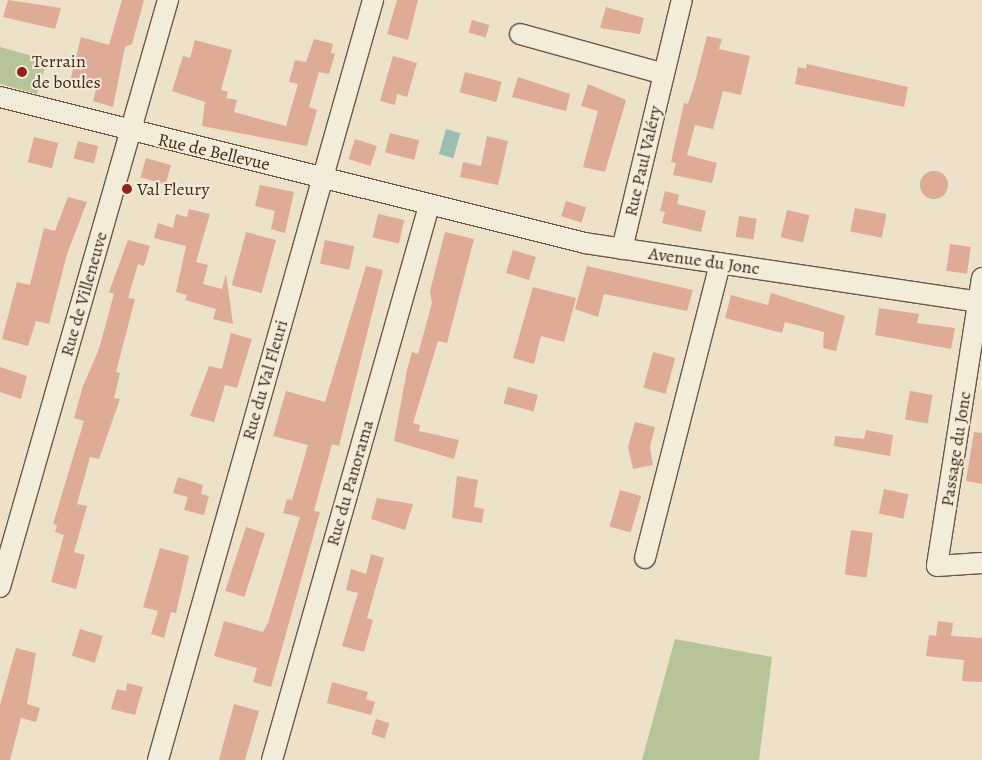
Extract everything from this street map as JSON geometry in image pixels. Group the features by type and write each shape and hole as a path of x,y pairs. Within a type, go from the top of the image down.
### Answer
{"street":[{"name":"Rue de Villeneuve","path":"0,587 168,0"},
{"name":"Rue du Val Fleuri","path":"158,760 373,0"},
{"name":"Rue Paul Valéry","path":"622,249 682,0"},
{"path":"520,34 664,74"},
{"name":"Rue de Bellevue","path":"0,97 130,132 323,178 429,206"},
{"name":"Avenue du Jonc","path":"429,206 622,249 981,302"},
{"name":"Rue du Panorama","path":"272,760 429,206"},
{"path":"645,558 720,263"},
{"name":"Passage du Jonc","path":"982,278 981,302 937,566 982,563"}],"shaded area":[{"name":"Terrain de boules","path":"0,47 47,60 37,94 0,84"},
{"path":"446,129 460,133 453,158 439,154"},
{"path":"675,639 772,657 759,760 642,760"}],"building":[{"path":"8,0 61,8 55,29 3,17"},
{"path":"122,0 144,0 132,44 125,47 113,107 93,101 97,86 71,78 81,37 109,45"},
{"path":"397,0 418,0 408,40 387,34"},
{"path":"606,7 644,18 640,34 600,28"},
{"path":"472,20 489,25 486,37 468,32"},
{"path":"707,36 722,39 719,49 750,56 741,95 723,91 713,129 695,125 687,155 717,163 712,183 673,175 676,163 671,162 684,103 688,104"},
{"path":"314,39 333,44 331,53 335,54 329,74 319,72 309,107 317,110 307,146 202,126 205,102 172,91 183,56 190,58 195,40 232,50 221,90 228,92 226,98 237,100 234,112 286,126 298,84 289,82 295,60 306,62"},
{"path":"393,56 417,63 407,97 397,94 395,105 380,101"},
{"path":"807,64 908,87 904,107 795,84 798,67 806,69"},
{"path":"465,72 502,82 496,102 460,92"},
{"path":"518,77 570,94 566,111 512,97"},
{"path":"588,84 626,100 605,172 583,167 598,111 581,106"},
{"path":"390,133 419,140 414,160 385,152"},
{"path":"487,136 508,141 498,185 460,177 463,162 481,166"},
{"path":"34,137 58,143 52,168 28,162"},
{"path":"355,139 377,146 370,166 349,159"},
{"path":"78,141 98,146 94,164 74,158"},
{"path":"146,158 171,165 165,184 140,177"},
{"path":"934,171 944,175 948,185 944,195 934,199 924,195 920,185 924,175"},
{"path":"260,185 294,192 285,233 271,229 275,211 255,206"},
{"path":"665,191 679,195 677,204 706,211 701,232 662,223 665,212 660,211"},
{"path":"68,197 87,202 67,254 49,324 36,321 28,346 2,339 17,282 30,285 44,228 55,231"},
{"path":"566,201 586,207 581,222 561,216"},
{"path":"855,208 886,214 882,238 850,232"},
{"path":"189,209 210,214 196,262 208,265 203,284 222,289 226,274 233,324 213,319 216,309 185,300 187,295 176,292 186,246 154,238 158,223 173,228 176,214 187,217"},
{"path":"787,210 809,215 803,242 781,237"},
{"path":"378,214 404,220 399,243 373,237"},
{"path":"739,216 757,219 753,240 736,237"},
{"path":"246,232 276,240 262,293 232,285"},
{"path":"445,232 474,239 447,343 438,341 413,423 420,425 419,431 459,440 454,459 394,441 407,370 412,352 418,354 432,303 430,291"},
{"path":"128,240 150,246 144,266 138,264 128,298 135,299 116,372 120,373 114,398 120,399 99,459 90,457 77,504 87,506 74,552 85,555 76,589 51,582 64,535 55,532 57,525 53,524 84,421 74,418 83,386 99,349 114,294 109,292"},
{"path":"325,240 354,246 349,270 320,263"},
{"path":"950,244 971,247 967,274 946,271"},
{"path":"513,250 536,257 529,280 506,273"},
{"path":"366,266 383,270 339,446 332,444 314,511 320,512 271,687 253,682 257,668 214,656 224,621 263,632 268,623 300,517 283,513 287,499 292,500 308,445 273,436 286,391 325,402"},
{"path":"587,266 693,290 687,311 604,294 598,317 575,309"},
{"path":"533,287 576,298 564,342 541,336 534,364 513,358"},
{"path":"771,293 845,316 836,351 823,348 824,332 785,322 782,333 725,318 731,295 768,305"},
{"path":"879,308 919,314 917,323 955,328 951,349 875,335"},
{"path":"231,333 252,339 237,388 225,385 214,422 190,416 209,366 222,369"},
{"path":"653,352 675,358 666,394 643,388"},
{"path":"0,367 27,376 21,399 0,392"},
{"path":"508,387 538,395 534,411 504,403"},
{"path":"910,391 933,395 928,424 905,420"},
{"path":"635,422 655,427 650,447 653,465 633,469 628,447"},
{"path":"866,430 893,435 890,456 834,446 835,436 864,439"},
{"path":"974,432 982,433 982,484 966,481"},
{"path":"457,476 478,480 474,507 484,509 482,523 452,518"},
{"path":"178,477 203,485 201,494 209,496 204,515 184,510 188,497 173,493"},
{"path":"884,489 908,494 903,519 879,513"},
{"path":"620,490 641,496 631,533 610,527"},
{"path":"377,498 413,504 405,530 371,519"},
{"path":"246,527 265,533 244,597 225,591"},
{"path":"851,530 873,533 867,578 845,575"},
{"path":"160,548 189,556 176,613 171,612 164,638 151,634 158,611 143,607"},
{"path":"371,554 384,558 367,618 373,620 364,652 342,646 358,593 346,590 351,569 366,574"},
{"path":"938,621 953,623 951,636 982,638 982,682 962,681 964,660 926,656 929,635 936,636"},
{"path":"80,629 103,636 95,663 72,656"},
{"path":"16,648 36,653 27,704 40,708 36,722 21,718 10,760 0,760 0,705"},
{"path":"332,682 368,692 366,699 375,702 371,715 327,703"},
{"path":"127,683 143,687 135,715 111,709 117,689 126,691"},
{"path":"234,704 259,711 245,760 219,760"},
{"path":"376,719 389,723 385,738 371,734"}],"place":[{"name":"Terrain de boules","path":"22,72"},
{"name":"Val Fleury","path":"127,189"}]}
